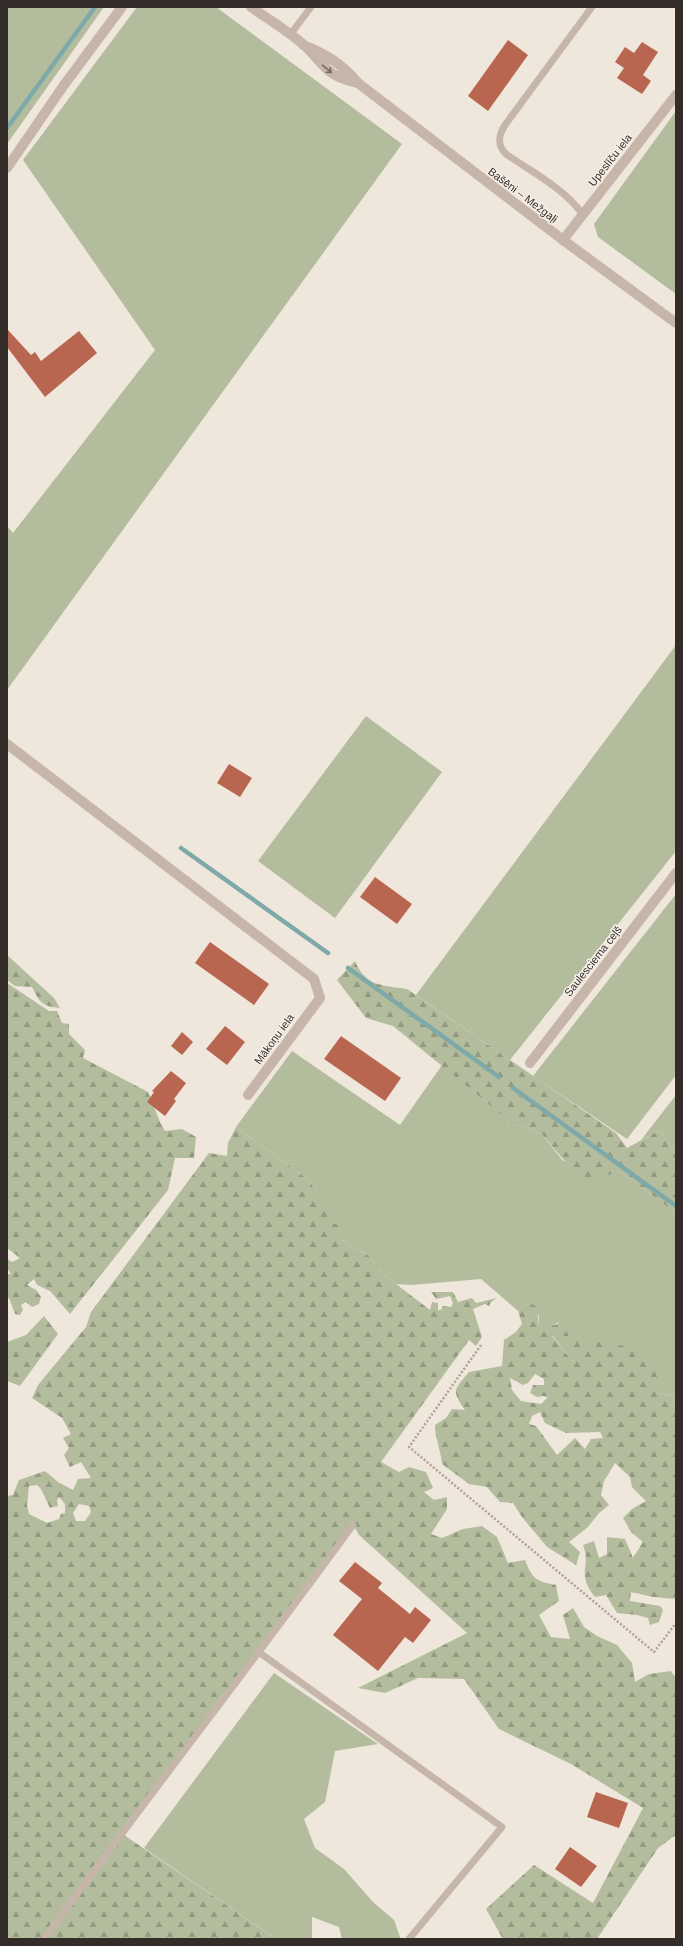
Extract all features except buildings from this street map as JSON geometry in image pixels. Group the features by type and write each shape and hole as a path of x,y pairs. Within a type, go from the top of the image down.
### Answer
{"street":[{"path":"7,168 64,85 122,7"},
{"name":"Bašēni – Mežgaļi","path":"251,7 304,45 322,52 337,61 358,83 563,240 676,323"},
{"name":"Upeslīču iela","path":"563,240 676,95"},
{"name":"Mākoņu iela","path":"7,744 314,979 320,998 248,1095"},
{"name":"Saulesciema ceļš","path":"530,1063 676,873"}],"lane":[{"path":"290,35 311,7"},
{"path":"583,215 575,204 565,196 506,154 500,147 499,139 505,125 592,7"},
{"path":"44,1939 121,1833 260,1653 353,1525"},
{"path":"260,1653 502,1827 409,1939"}],"path":[{"path":"481,1345 409,1447 654,1652 676,1623"}],"green space":[{"path":"7,7 104,7 7,144"},
{"path":"137,7 216,7 402,144 7,690 7,526 13,533 155,350 23,160"},
{"path":"676,111 676,294 598,237 594,224"},
{"path":"676,645 676,851 510,1060 416,995"},
{"path":"366,716 442,772 335,918 258,861"},
{"path":"676,894 676,1075 627,1139 533,1076"},
{"path":"7,955 54,998 60,1008 42,1003 32,987 15,986 7,980"},
{"path":"355,961 359,970 364,976 382,985 407,989 616,1133 627,1148 660,1130 676,1155 676,1213 619,1171 584,1184 541,1133 513,1124 393,1026 366,1018 337,980"},
{"path":"7,983 49,1011 57,1011 62,1023 69,1024 69,1034 85,1050 83,1058 148,1092 165,1131 182,1129 196,1137 194,1158 175,1158 168,1190 70,1314 50,1291 37,1285 34,1279 27,1285 36,1290 41,1297 39,1304 32,1307 26,1302 21,1305 23,1310 20,1315 15,1314 9,1298 7,1299 7,1274 11,1274 7,1268 7,1259 12,1262 20,1258 7,1248"},
{"path":"292,1051 400,1125 442,1065 513,1124 541,1133 563,1161 619,1171 676,1213 676,1406 671,1395 657,1393 577,1359 573,1362 552,1335 559,1322 547,1328 539,1326 539,1316 529,1303 518,1311 481,1279 412,1285 396,1284 383,1274 368,1255 339,1238 310,1181 236,1127"},
{"path":"676,1095 676,1155 660,1130 641,1140"},
{"path":"236,1127 310,1181 333,1224 346,1222 339,1238 368,1255 383,1274 430,1310 432,1302 438,1303 438,1310 441,1310 443,1306 451,1307 453,1303 450,1296 436,1299 431,1292 453,1292 458,1302 472,1298 476,1303 497,1298 491,1302 489,1306 485,1304 473,1309 482,1337 476,1346 469,1340 381,1462 399,1472 409,1467 426,1472 433,1488 424,1492 434,1500 447,1497 447,1509 431,1534 442,1538 463,1529 482,1526 497,1537 508,1563 525,1560 533,1576 540,1581 556,1585 559,1601 539,1615 551,1637 570,1639 563,1615 573,1608 584,1627 597,1636 617,1645 632,1663 635,1682 649,1674 671,1671 676,1679 676,1835 658,1848 597,1939 503,1939 486,1909 534,1865 593,1903 643,1808 571,1764 499,1729 464,1679 418,1678 385,1693 358,1688 467,1633 359,1535 353,1525 121,1833 276,1939 7,1939 7,1496 13,1495 19,1480 45,1471 58,1482 73,1490 78,1479 91,1478 81,1462 70,1467 64,1455 69,1448 63,1438 71,1434 62,1418 32,1398 38,1385 86,1327 91,1312 209,1153 227,1156 228,1143","holes":["37,1485 41,1489 50,1508 58,1506 57,1500 59,1497 65,1504 65,1513 61,1514 59,1519 47,1523 29,1514 27,1505 29,1486","79,1504 89,1506 91,1512 85,1521 76,1521 73,1513"]},
{"path":"529,1303 537,1307 539,1326 568,1324 569,1336 552,1336 573,1362 577,1358 569,1342 584,1339 641,1349 661,1381 657,1393 671,1395 676,1406 676,1599 653,1597 631,1592 630,1601 660,1606 663,1610 659,1622 650,1625 648,1618 637,1615 617,1613 606,1595 595,1597 586,1581 586,1559 583,1545 594,1541 599,1558 607,1554 607,1537 625,1539 633,1558 643,1542 631,1532 623,1518 632,1509 646,1501 632,1487 630,1477 615,1463 604,1481 601,1495 609,1505 599,1513 588,1527 569,1542 580,1552 576,1565 547,1547 522,1517 513,1503 500,1502 487,1487 469,1484 442,1464 435,1425 446,1418 452,1409 465,1410 456,1394 456,1390 469,1372 502,1366 504,1340 516,1332 522,1324 518,1311","holes":["535,1374 544,1379 544,1385 533,1385 530,1393 537,1397 548,1397 541,1404 521,1401 512,1390 510,1378 523,1385 528,1383","540,1412 545,1423 566,1433 600,1432 603,1438 591,1439 585,1449 575,1438 557,1455 536,1426 529,1424 532,1416"]},
{"path":"44,1316 58,1334 20,1386 7,1381 7,1342 26,1335"},
{"path":"274,1673 378,1744 335,1751 325,1802 304,1819 315,1848 344,1869 373,1902 394,1920 400,1937 399,1939 342,1939 339,1927 312,1917 312,1939 276,1939 144,1848"}],"waterway":[{"path":"7,128 95,7"},
{"path":"181,848 328,953"},
{"path":"348,968 499,1077"},
{"path":"513,1088 676,1206"}]}
